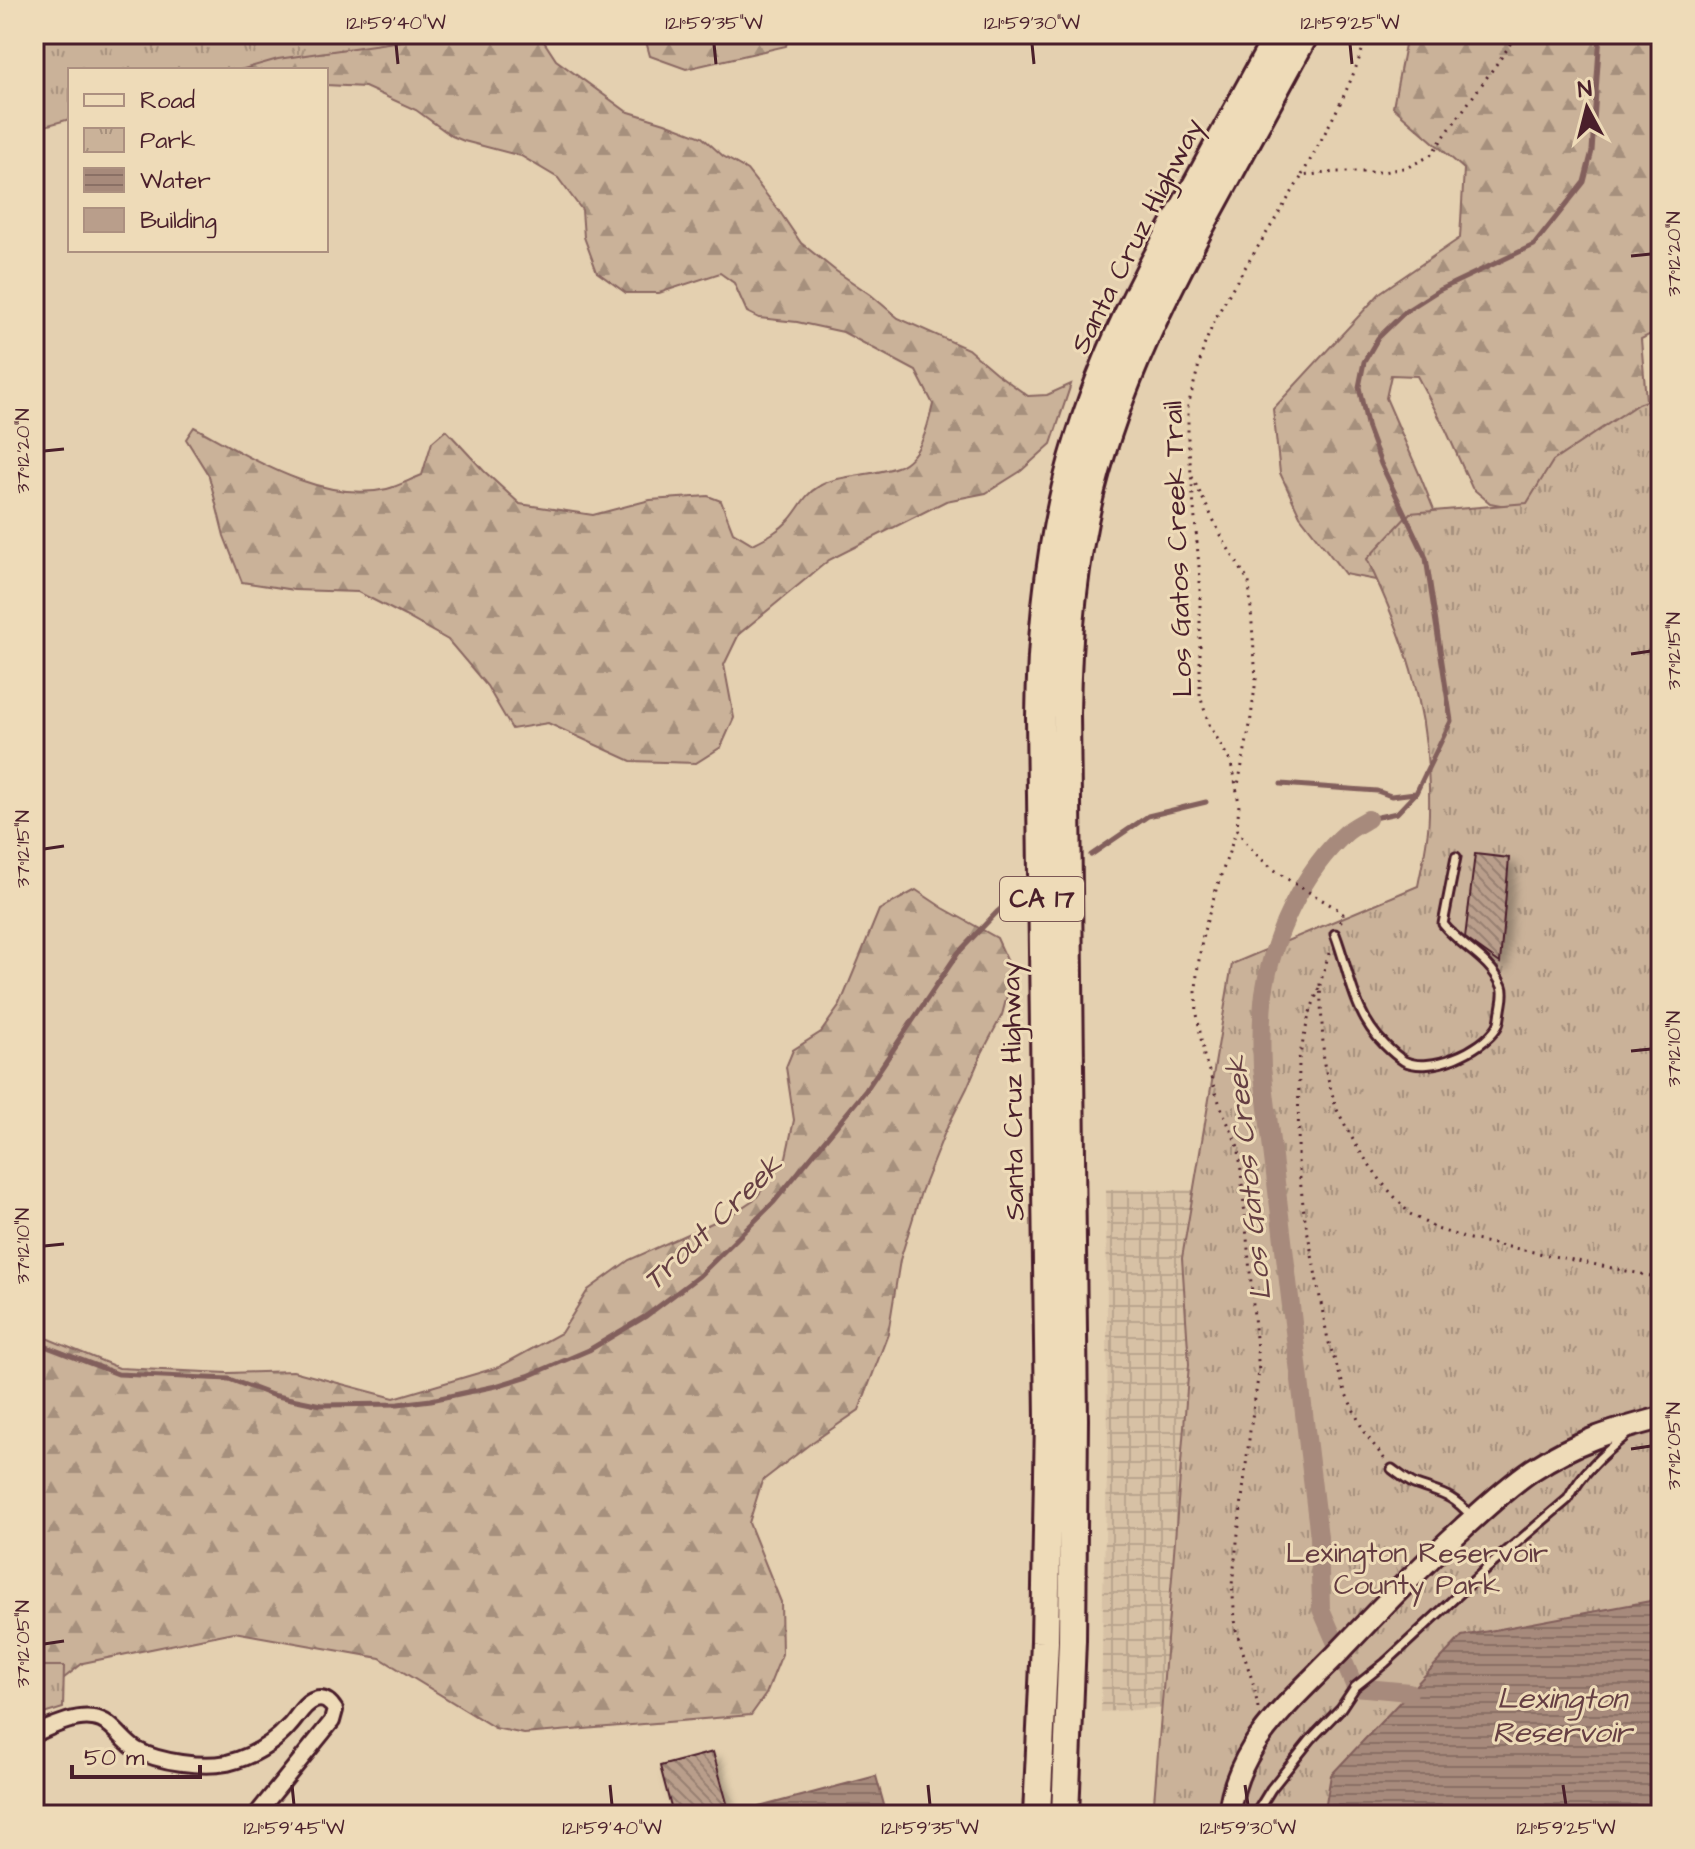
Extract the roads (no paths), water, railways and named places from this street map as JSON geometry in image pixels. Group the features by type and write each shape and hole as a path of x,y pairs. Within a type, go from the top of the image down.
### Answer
{"highway":[{"name":"Santa Cruz Highway","path":"1037,1815 1045,1642 1049,1419 1040,717 1042,642 1052,559 1078,441 1117,337 1150,270 1279,34"},
{"name":"Santa Cruz Highway","path":"1065,1815 1072,1640 1074,1464 1066,713 1069,638 1077,563 1102,451 1140,346 1173,278 1305,34"}],"street":[{"path":"1229,1815 1235,1785 1264,1717 1502,1492 1531,1471 1588,1439 1661,1418"},
{"path":"34,1734 56,1725 94,1717 116,1730 136,1749 167,1760 216,1765 239,1759 268,1744 312,1701 324,1699 329,1702 335,1710 332,1721 256,1815"}],"lane":[{"path":"1335,934 1360,1012 1383,1043 1406,1062 1433,1065 1479,1046 1498,1026 1504,990 1491,966 1452,936 1443,924 1456,857"},
{"path":"1257,1812 1271,1789 1311,1739 1341,1708 1355,1687 1568,1499 1597,1459 1638,1424"},
{"path":"1392,1469 1412,1483 1459,1502 1473,1519"}],"water":[{"name":"Lexington Reservoir","path":"1661,1599 1661,1815 1324,1815 1331,1775 1462,1636"},
{"path":"876,1776 886,1812 874,1815 729,1815"}],"waterway":[{"name":"Los Gatos Creek","path":"1368,819 1397,813 1416,793 1451,721 1426,558 1381,464 1368,429 1359,387 1364,362 1378,338 1406,311 1439,290 1534,245 1584,182 1592,151 1600,34"},
{"name":"Trout Creek","path":"1281,784 1377,791 1391,796 1415,793"},
{"name":"Trout Creek","path":"1091,855 1148,816 1206,802"},
{"name":"Los Gatos Creek","path":"1368,819 1331,847 1304,885 1282,928 1264,993 1262,1067 1319,1537 1321,1609 1355,1687 1409,1692"},
{"name":"Trout Creek","path":"34,1342 118,1374 229,1379 272,1395 321,1405 398,1404 431,1400 528,1376 589,1350 646,1316 699,1276 774,1202 866,1090 958,953 997,912 1027,887"}],"park label":[{"name":"Lexington Reservoir County Park","path":"1417,1569"}]}
